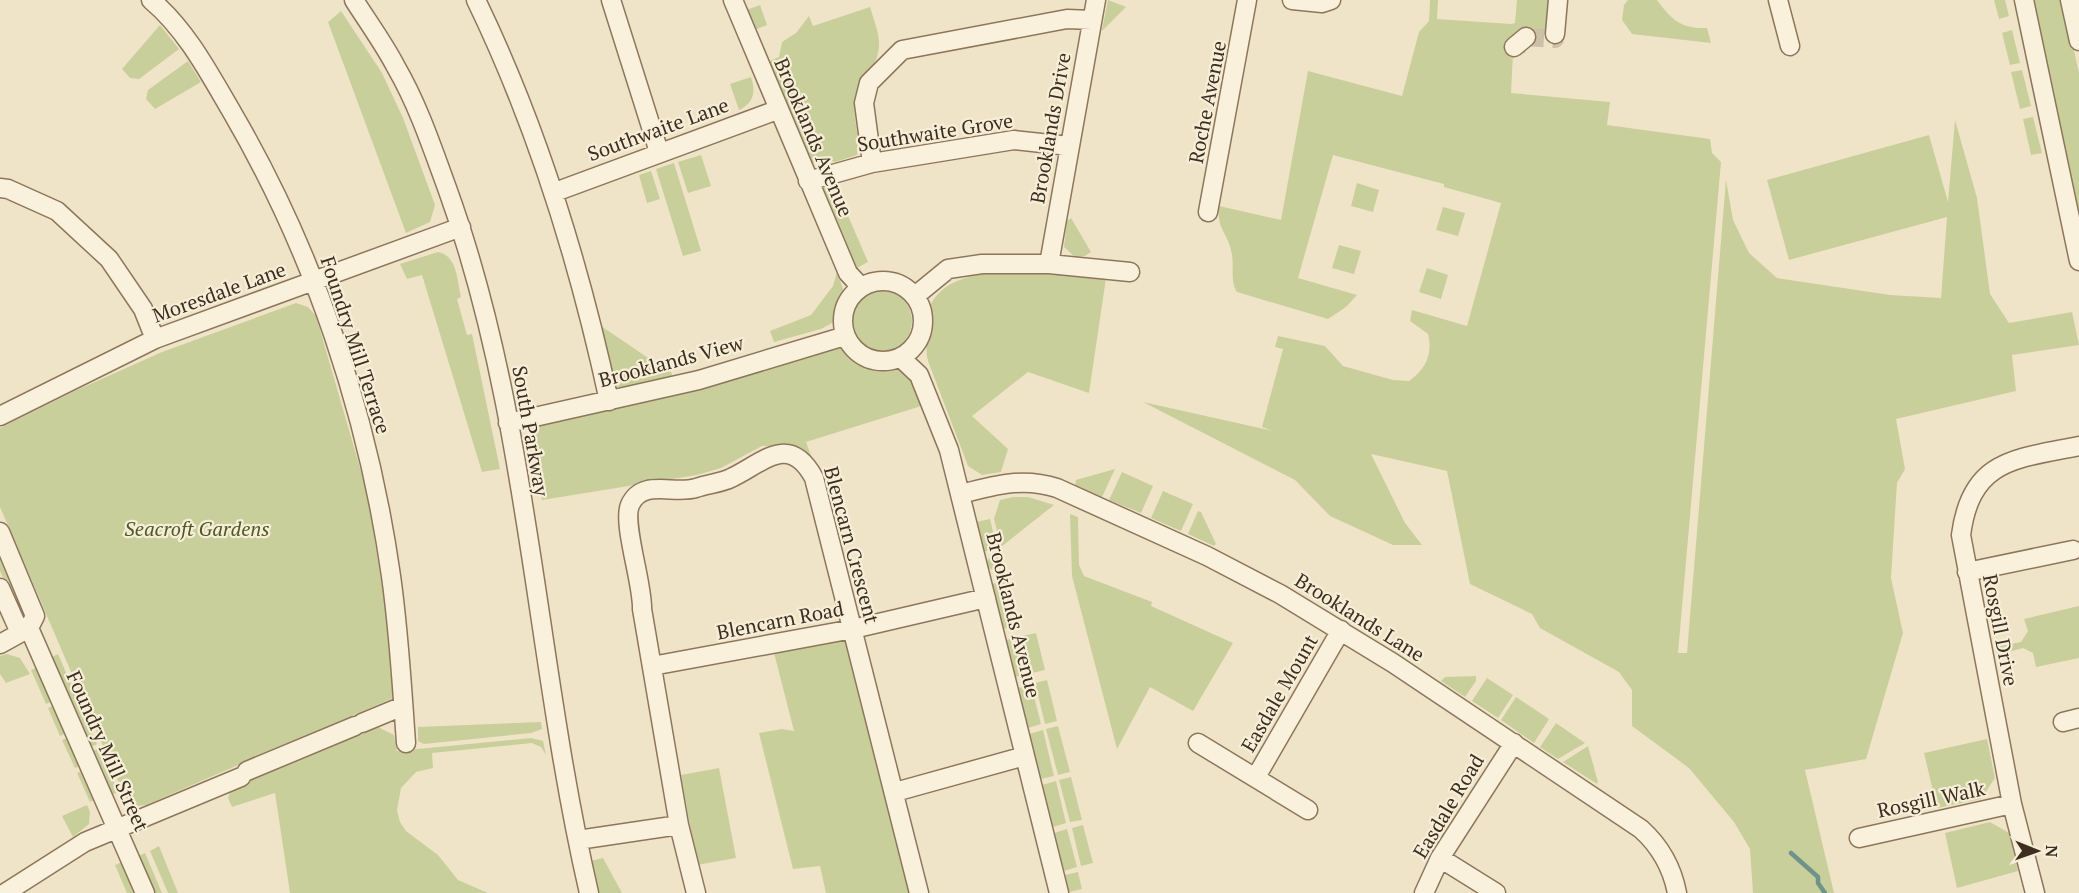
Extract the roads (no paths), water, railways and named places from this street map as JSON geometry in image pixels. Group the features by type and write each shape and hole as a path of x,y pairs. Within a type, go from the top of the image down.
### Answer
{"street":[{"name":"Foundry Mill Terrace","path":"151,0 199,57 260,161 314,280 350,387 377,496 391,575 406,744"},
{"name":"South Parkway","path":"354,0 397,68 429,138 461,227 493,347 589,893"},
{"path":"476,0 511,73 555,192 590,315 609,401"},
{"path":"611,0 659,152"},
{"name":"Brooklands Avenue","path":"733,0 777,110 848,273 861,287"},
{"name":"Brooklands Drive","path":"1049,264 1096,0"},
{"name":"Roche Avenue","path":"1208,212 1247,0"},
{"path":"1292,0 1322,3 1331,0"},
{"path":"1555,34 1558,0"},
{"path":"1778,0 1790,46"},
{"path":"2024,0 2079,261"},
{"path":"2070,0 2079,41"},
{"path":"872,163 864,103 869,82 902,50 1067,19 1092,20"},
{"name":"Southwaite Lane","path":"555,192 777,110"},
{"name":"Southwaite Grove","path":"808,180 872,163 1014,140 1070,146"},
{"path":"0,188 57,211 109,259 143,309 155,339"},
{"name":"Moresdale Lane","path":"0,416 155,339 461,227"},
{"path":"915,296 948,269 1001,263 1049,264 1130,272"},
{"path":"884,281 896,283 915,296 921,307 923,330 911,351 901,358 884,362 870,360 857,353 845,336 843,314 853,294 861,287 884,281"},
{"name":"Brooklands View","path":"507,423 699,380 845,336"},
{"name":"Brooklands Avenue","path":"901,358 919,375 949,450 1059,893"},
{"name":"Rosgill Drive","path":"2035,893 2012,804 1961,535 1965,509 1976,486 1995,468 2019,458 2079,446"},
{"name":"Blencarn Crescent","path":"652,666 642,609 641,586 627,520 629,506 636,496 647,490 693,489 729,479 765,457 794,454 806,463 814,478 919,893"},
{"name":"Brooklands Lane","path":"961,494 1017,481 1038,482 1057,488 1207,556 1280,594 1341,630 1514,743 1649,837 1668,863 1677,893"},
{"name":"Foundry Mill Street","path":"0,532 35,616 29,628"},
{"path":"1967,572 2076,554"},
{"name":"Foundry Mill Street","path":"0,588 17,626 29,628"},
{"name":"Blencarn Road","path":"652,666 853,629 986,598"},
{"path":"0,644 29,628"},
{"name":"Foundry Mill Street","path":"29,628 145,893"},
{"name":"Easdale Mount","path":"1256,777 1341,630"},
{"path":"652,666 679,825 696,893"},
{"path":"5,893 75,848 118,827 403,706"},
{"name":"Easdale Mount","path":"1198,743 1308,810"},
{"name":"Easdale Road","path":"1424,893 1440,858 1514,743"},
{"path":"895,792 1025,756"},
{"name":"Rosgill Walk","path":"1859,838 2012,804"},
{"path":"578,840 679,825"},
{"path":"1440,858 1496,893"}],"waterway":[{"path":"1791,853 1818,877 1818,883 1825,893"}],"tunnel":[{"path":"1526,37 1555,39 1555,34"}],"park label":[{"name":"Seacroft Gardens","path":"197,528"}]}
